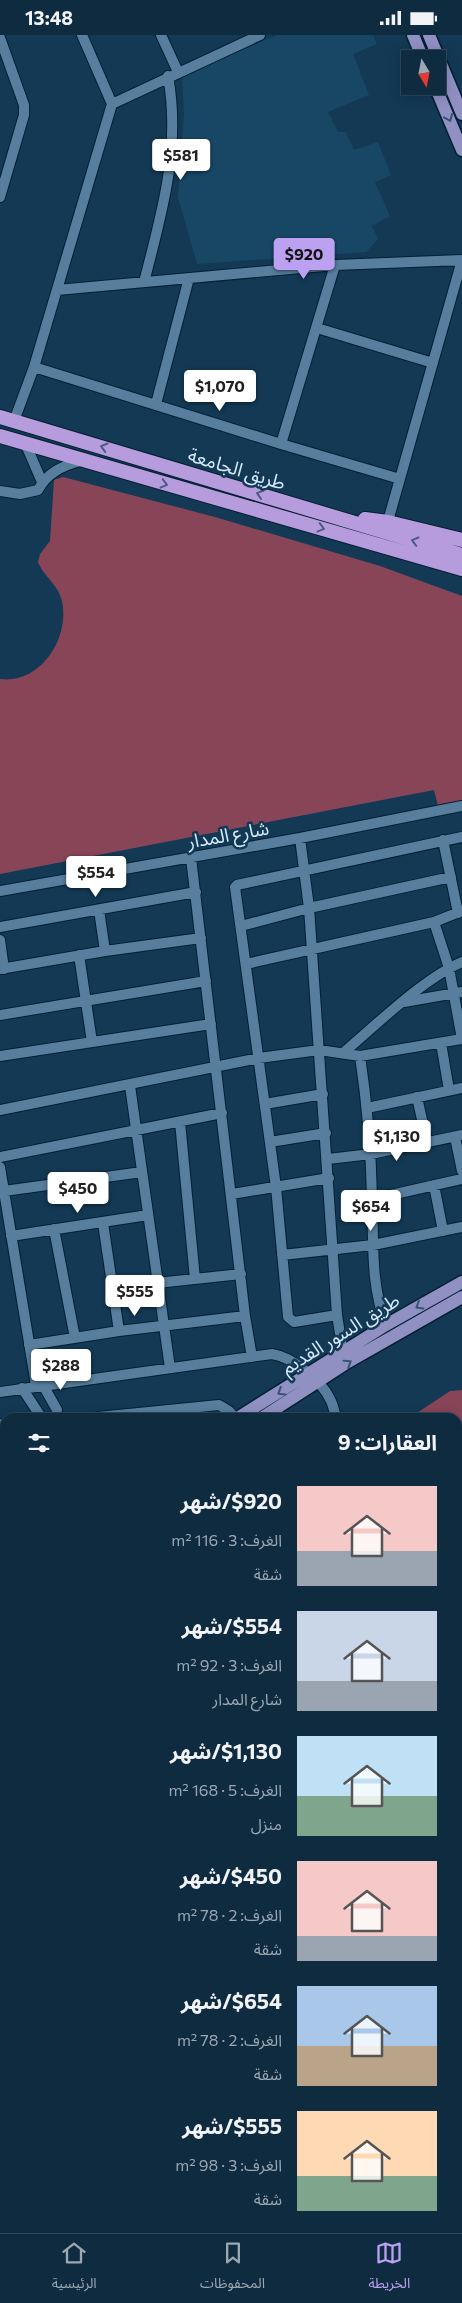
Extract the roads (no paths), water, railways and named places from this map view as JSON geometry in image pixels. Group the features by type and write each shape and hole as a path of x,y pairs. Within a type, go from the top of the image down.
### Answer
{"highway":[{"name":"طريق الجامعة","path":"0,417 328,515 386,527"},
{"name":"طريق الجامعة","path":"0,436 80,461 394,548 462,569"},
{"path":"386,527 462,540"},
{"path":"386,527 462,555"},
{"path":"394,548 462,579"}],"main road":[{"path":"413,35 419,50"},
{"path":"429,35 462,114"},
{"path":"439,95 462,150"},
{"name":"طريق السور القديم","path":"268,1413 343,1353 386,1325 462,1282"},
{"name":"طريق السور القديم","path":"247,1413 348,1362 462,1297"}],"street":[{"path":"0,197 24,115 24,105 0,38 10,35"},
{"path":"14,421 34,367 112,104 82,35"},
{"path":"144,282 169,177 174,123 173,74 161,35"},
{"path":"112,104 260,35"},
{"path":"57,290 335,265 462,260 386,527"},
{"path":"281,445 335,265"},
{"path":"156,404 189,278"},
{"path":"317,328 433,363"},
{"path":"34,367 281,445 400,479"},
{"path":"26,445 42,482"},
{"path":"0,491 28,493 38,489 42,482 62,467 80,461"},
{"name":"شارع المدار","path":"0,891 300,839 462,806"},
{"path":"337,1315 290,1321 276,1187 240,926 237,885 304,869 462,837"},
{"path":"300,839 309,908 328,1159 337,1315 343,1353"},
{"path":"246,964 434,922 460,912 443,840"},
{"path":"191,859 245,1316 252,1357"},
{"path":"240,926 309,908 451,877"},
{"path":"0,927 196,892"},
{"path":"99,910 105,951"},
{"path":"0,1111 130,1086 216,1065 259,1058 319,1050 360,1057 462,1039 458,993 434,922"},
{"path":"0,940 2,969 79,955 201,938"},
{"path":"79,955 92,1042"},
{"path":"343,1053 402,1003 448,968 462,962"},
{"path":"0,1015 206,981"},
{"path":"402,1003 458,993"},
{"path":"0,1056 212,1024"},
{"path":"441,1043 449,1091"},
{"path":"360,1057 367,1107 376,1293 386,1325"},
{"path":"130,1086 170,1368"},
{"path":"367,1107 462,1088"},
{"path":"265,1104 323,1094"},
{"path":"418,1097 427,1143"},
{"path":"0,1157 222,1113"},
{"path":"180,1122 195,1279"},
{"path":"270,1142 326,1133"},
{"path":"328,1159 370,1154 459,1136 462,1171"},
{"path":"0,1167 29,1345 39,1385 57,1410"},
{"path":"4,1191 142,1172"},
{"path":"232,1194 329,1178"},
{"path":"372,1199 462,1179"},
{"path":"434,1185 443,1231"},
{"path":"11,1236 148,1215"},
{"path":"104,1223 119,1331"},
{"path":"282,1255 373,1245 462,1227"},
{"path":"54,1229 75,1338"},
{"path":"157,1283 241,1274"},
{"path":"29,1345 119,1331 245,1316"},
{"path":"0,1392 39,1385 278,1355 313,1379 331,1399 335,1413"},
{"path":"22,1388 38,1413"},
{"path":"154,1413 219,1405 231,1413"}]}
